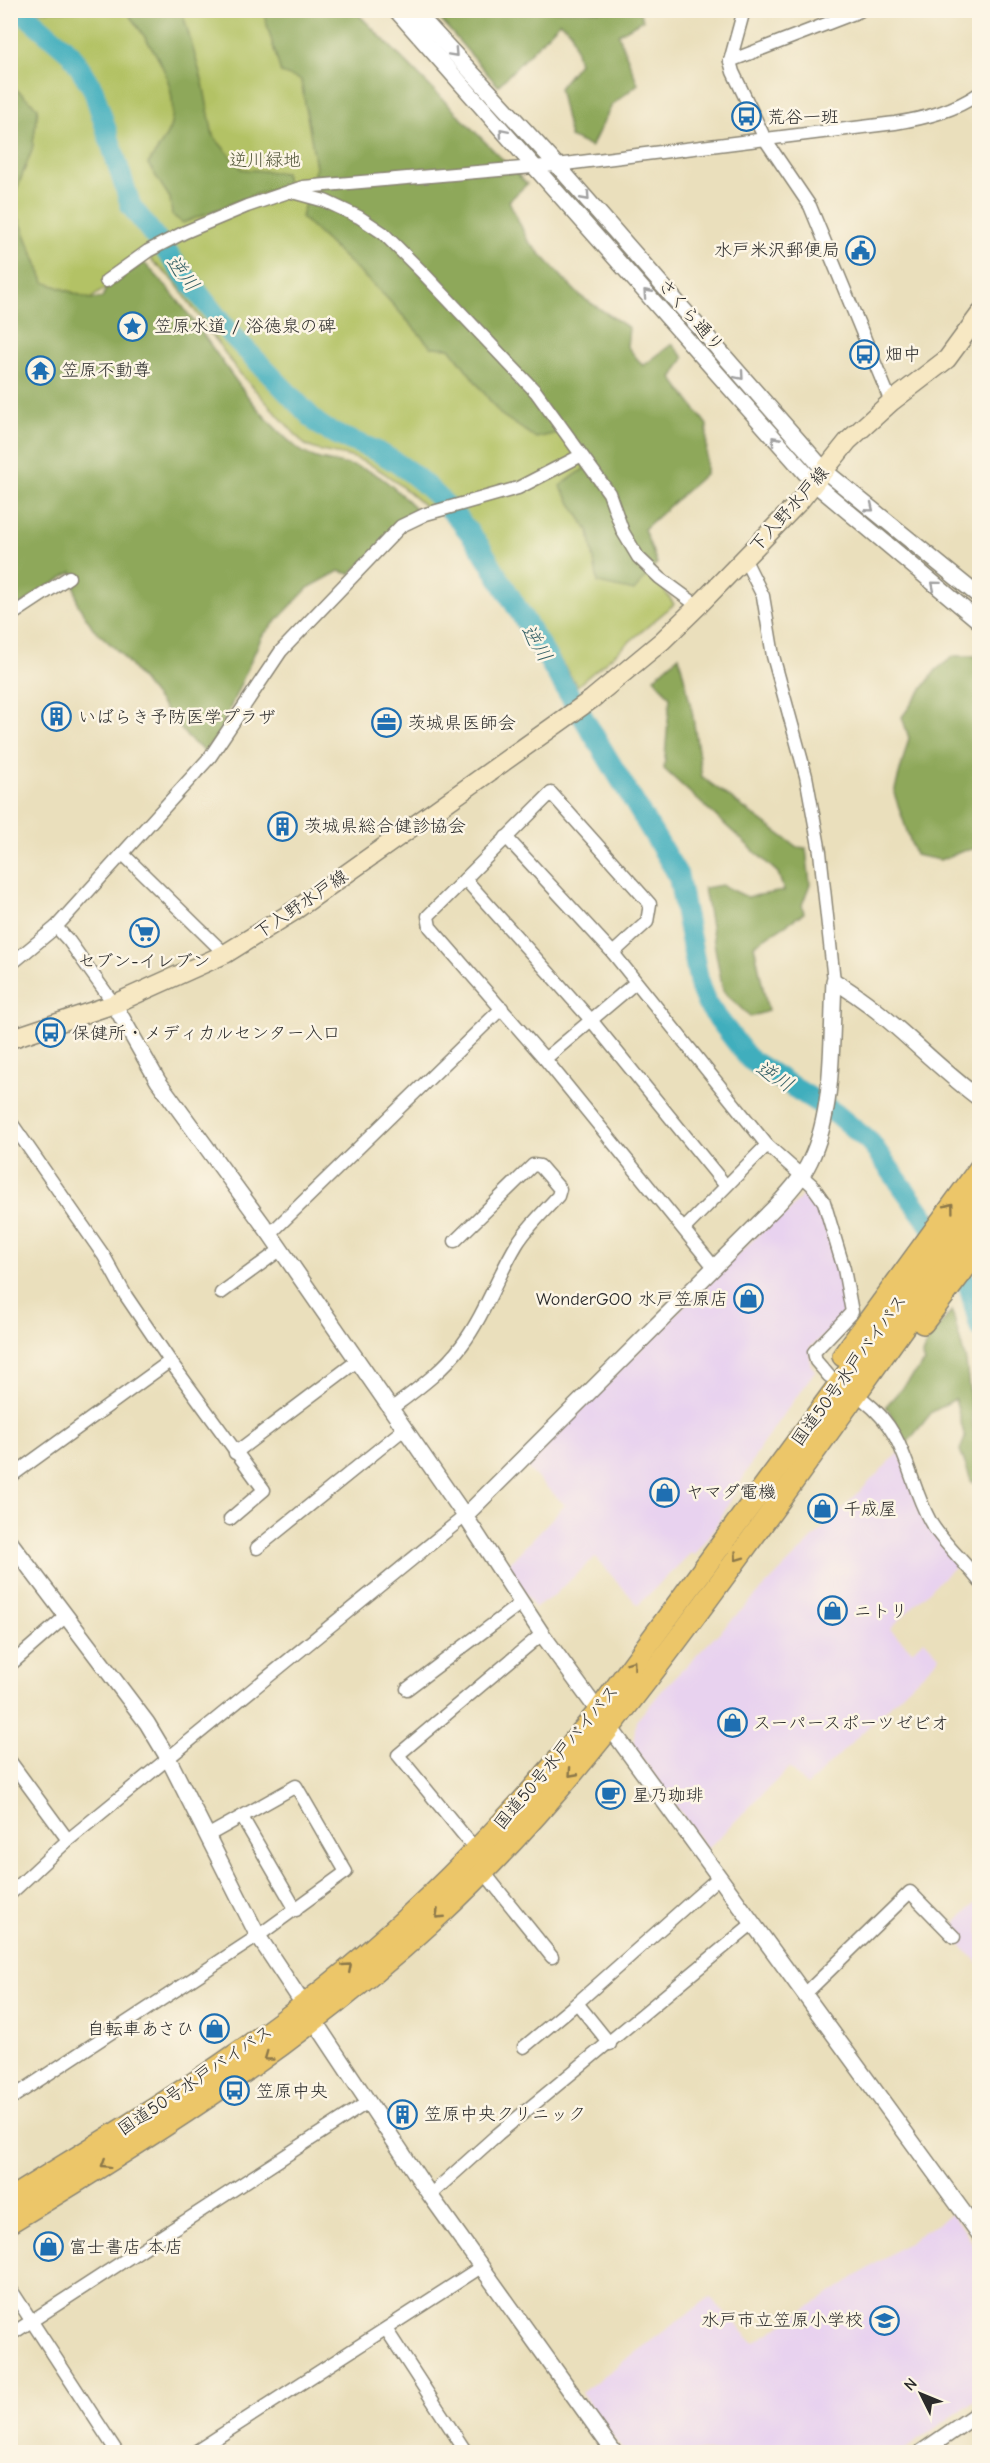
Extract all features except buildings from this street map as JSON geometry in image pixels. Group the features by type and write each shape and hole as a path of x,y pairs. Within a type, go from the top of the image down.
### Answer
{"highway":[{"path":"773,1510 797,1489 865,1401 935,1267 980,1168"},
{"name":"国道50号水戸バイパス","path":"10,2222 242,2076 309,2014 397,1925 476,1850 543,1777 653,1673 773,1510 935,1267 980,1193"},
{"name":"国道50号水戸バイパス","path":"10,2199 309,2014 436,1918 483,1871 594,1749 604,1720 753,1502 935,1267 980,1221"},
{"path":"753,1502 771,1463 829,1376 935,1267 980,1248"}],"main road":[{"name":"下入野水戸線","path":"10,1040 114,1004 225,954 294,911 592,699 662,641 698,606 820,477 848,441 891,402 947,358 980,314"}],"street":[{"name":"さくら通り","path":"396,10 534,166 820,477 980,622"},
{"name":"さくら通り","path":"414,10 557,165 820,477 980,597"},
{"path":"744,10 730,61 739,88 766,141 810,206 891,402"},
{"path":"730,61 860,12"},
{"path":"106,281 148,251 177,236 274,195 292,192 303,187 557,165 766,141 870,124 920,119 960,106 980,93"},
{"path":"292,192 325,201 359,217 389,239 518,371 609,493 622,532 638,557 660,578 698,606"},
{"path":"10,965 56,927 210,758 281,651 401,526 434,513 518,488 580,456"},
{"path":"10,1894 68,1840 281,1669 465,1516 777,1205 802,1175 810,1161 823,1126 834,981 820,852 806,776 773,656 763,596 744,558"},
{"path":"10,616 69,577"},
{"path":"613,954 647,922 650,904 551,793 428,916 430,927 545,1059 685,1228 714,1268"},
{"path":"506,837 613,954 767,1145 802,1175 824,1202 844,1269 852,1312 814,1352 816,1361 829,1376"},
{"path":"123,854 225,954"},
{"path":"465,879 591,1020 726,1186"},
{"path":"56,927 114,1004 158,1081 270,1234 465,1516 542,1634 980,2235"},
{"path":"834,981 866,1001 957,1083 980,1099"},
{"path":"545,1059 635,983"},
{"path":"270,1234 502,1008"},
{"path":"10,1121 104,1256 126,1296 170,1361 264,1490 230,1519"},
{"path":"685,1228 767,1145"},
{"path":"391,1409 423,1385 461,1347 472,1331 527,1228 558,1196 560,1190 540,1166 533,1165 455,1241"},
{"path":"220,1293 280,1250"},
{"path":"10,1478 170,1361"},
{"path":"235,1453 357,1361"},
{"path":"865,1401 890,1426 903,1448 930,1522 980,1582"},
{"path":"257,1548 404,1429"},
{"path":"10,1542 147,1723 168,1758 258,1936 430,2195 614,2452"},
{"path":"407,1689 521,1603"},
{"path":"10,1665 66,1616"},
{"path":"476,1850 398,1755 542,1634"},
{"path":"10,1761 68,1840"},
{"path":"10,2100 258,1936 345,1872 296,1786 207,1836"},
{"path":"242,1817 296,1910"},
{"path":"483,1871 552,1957"},
{"path":"524,2047 719,1877"},
{"path":"805,1994 910,1892 954,1937"},
{"path":"430,2195 498,2134 610,2044 753,1923"},
{"path":"577,2003 610,2044"},
{"path":"10,2335 368,2103"},
{"path":"195,2452 481,2267"},
{"path":"10,2288 117,2452"},
{"path":"386,2329 466,2452"},
{"path":"922,2452 980,2412"}],"shaded area":[{"path":"807,1190 817,1204 829,1237 848,1310 830,1331 810,1347 810,1364 815,1371 761,1446 716,1526 694,1555 691,1553 638,1605 595,1557 553,1596 535,1608 507,1565 565,1505 526,1467 681,1309 782,1212 786,1215"},
{"path":"899,1452 925,1521 959,1562 890,1629 912,1651 924,1640 940,1657 807,1786 789,1768 707,1849 633,1745 636,1721 666,1686"},
{"path":"979,1900 979,1964 956,1940 950,1929"},
{"name":"水戸市立笠原小学校","path":"953,2213 979,2254 979,2398 901,2452 624,2452 581,2393 710,2297 754,2343"}],"green space":[{"name":"逆川緑地","path":"10,11 350,11 585,468 580,472 674,604 577,686 455,500 428,507 428,509 375,467 348,456 316,450 304,444 237,370 174,281 149,258 90,299 44,282 12,201 32,150 38,108 11,85"},
{"path":"126,11 182,11 203,83 213,136 242,169 285,173 288,188 256,194 183,223 172,215 170,198 148,164 171,124 173,108 171,93 161,63"},
{"path":"263,11 355,11 527,184 509,201 528,241 580,296 629,328 627,346 643,366 672,344 684,358 672,378 707,425 706,473 644,529 657,563 634,591 598,583 589,532 560,486 585,468 562,432 536,438 500,414 450,348 431,347 386,297 301,217 316,167 301,80 281,73"},
{"path":"433,11 639,11 643,20 618,34 638,84 612,105 591,147 570,137 559,88 579,63 571,31 560,22 498,86"},
{"path":"11,85 38,108 32,150 12,201 44,282 90,299 102,298 106,289 144,263 184,308 254,404 296,447 313,457 376,474 415,508 415,513 350,574 339,571 308,588 262,636 218,735 205,752 188,738 121,654 93,628 78,605 72,572 11,611"},
{"path":"679,656 692,711 702,777 797,847 806,848 810,884 802,905 804,913 754,945 768,1011 750,1017 723,991 704,888 722,885 747,897 784,891 778,873 664,769 670,697 654,678"},
{"path":"954,656 979,656 979,848 963,851 940,860 915,855 894,793 909,738 902,717 936,670"},
{"path":"952,1311 966,1362 979,1478 972,1483 960,1450 965,1438 955,1399 932,1412 907,1443 886,1406 925,1362 922,1355 929,1338"}],"waterway":[{"name":"逆川","path":"20,10 71,54 93,89 131,206 227,330 317,423 332,433 380,453 410,472 448,507 481,548 678,875 700,987 707,1004 749,1059 836,1114 870,1142 925,1218 969,1286 980,1328"}],"place":[{"name":"荒谷一班","path":"746,117"},
{"name":"水戸米沢郵便局","path":"861,250"},
{"name":"笠原水道 / 浴徳泉の碑","path":"133,326"},
{"name":"畑中","path":"864,354"},
{"name":"笠原不動尊","path":"40,370"},
{"name":"いばらき予防医学プラザ","path":"57,717"},
{"name":"茨城県医師会","path":"387,723"},
{"name":"茨城県総合健診協会","path":"283,826"},
{"name":"セブン-イレブン","path":"144,932"},
{"name":"保健所・メディカルセンター入口","path":"51,1033"},
{"name":"WonderGOO 水戸笠原店","path":"749,1299"},
{"name":"ヤマダ電機","path":"665,1492"},
{"name":"千成屋","path":"822,1509"},
{"name":"ニトリ","path":"833,1611"},
{"name":"スーパースポーツゼビオ","path":"732,1723"},
{"name":"星乃珈琲","path":"611,1795"},
{"name":"自転車あさひ","path":"215,2029"},
{"name":"笠原中央","path":"235,2091"},
{"name":"笠原中央クリニック","path":"403,2114"},
{"name":"富士書店 本店","path":"48,2247"},
{"name":"水戸市立笠原小学校","path":"884,2320"}]}
